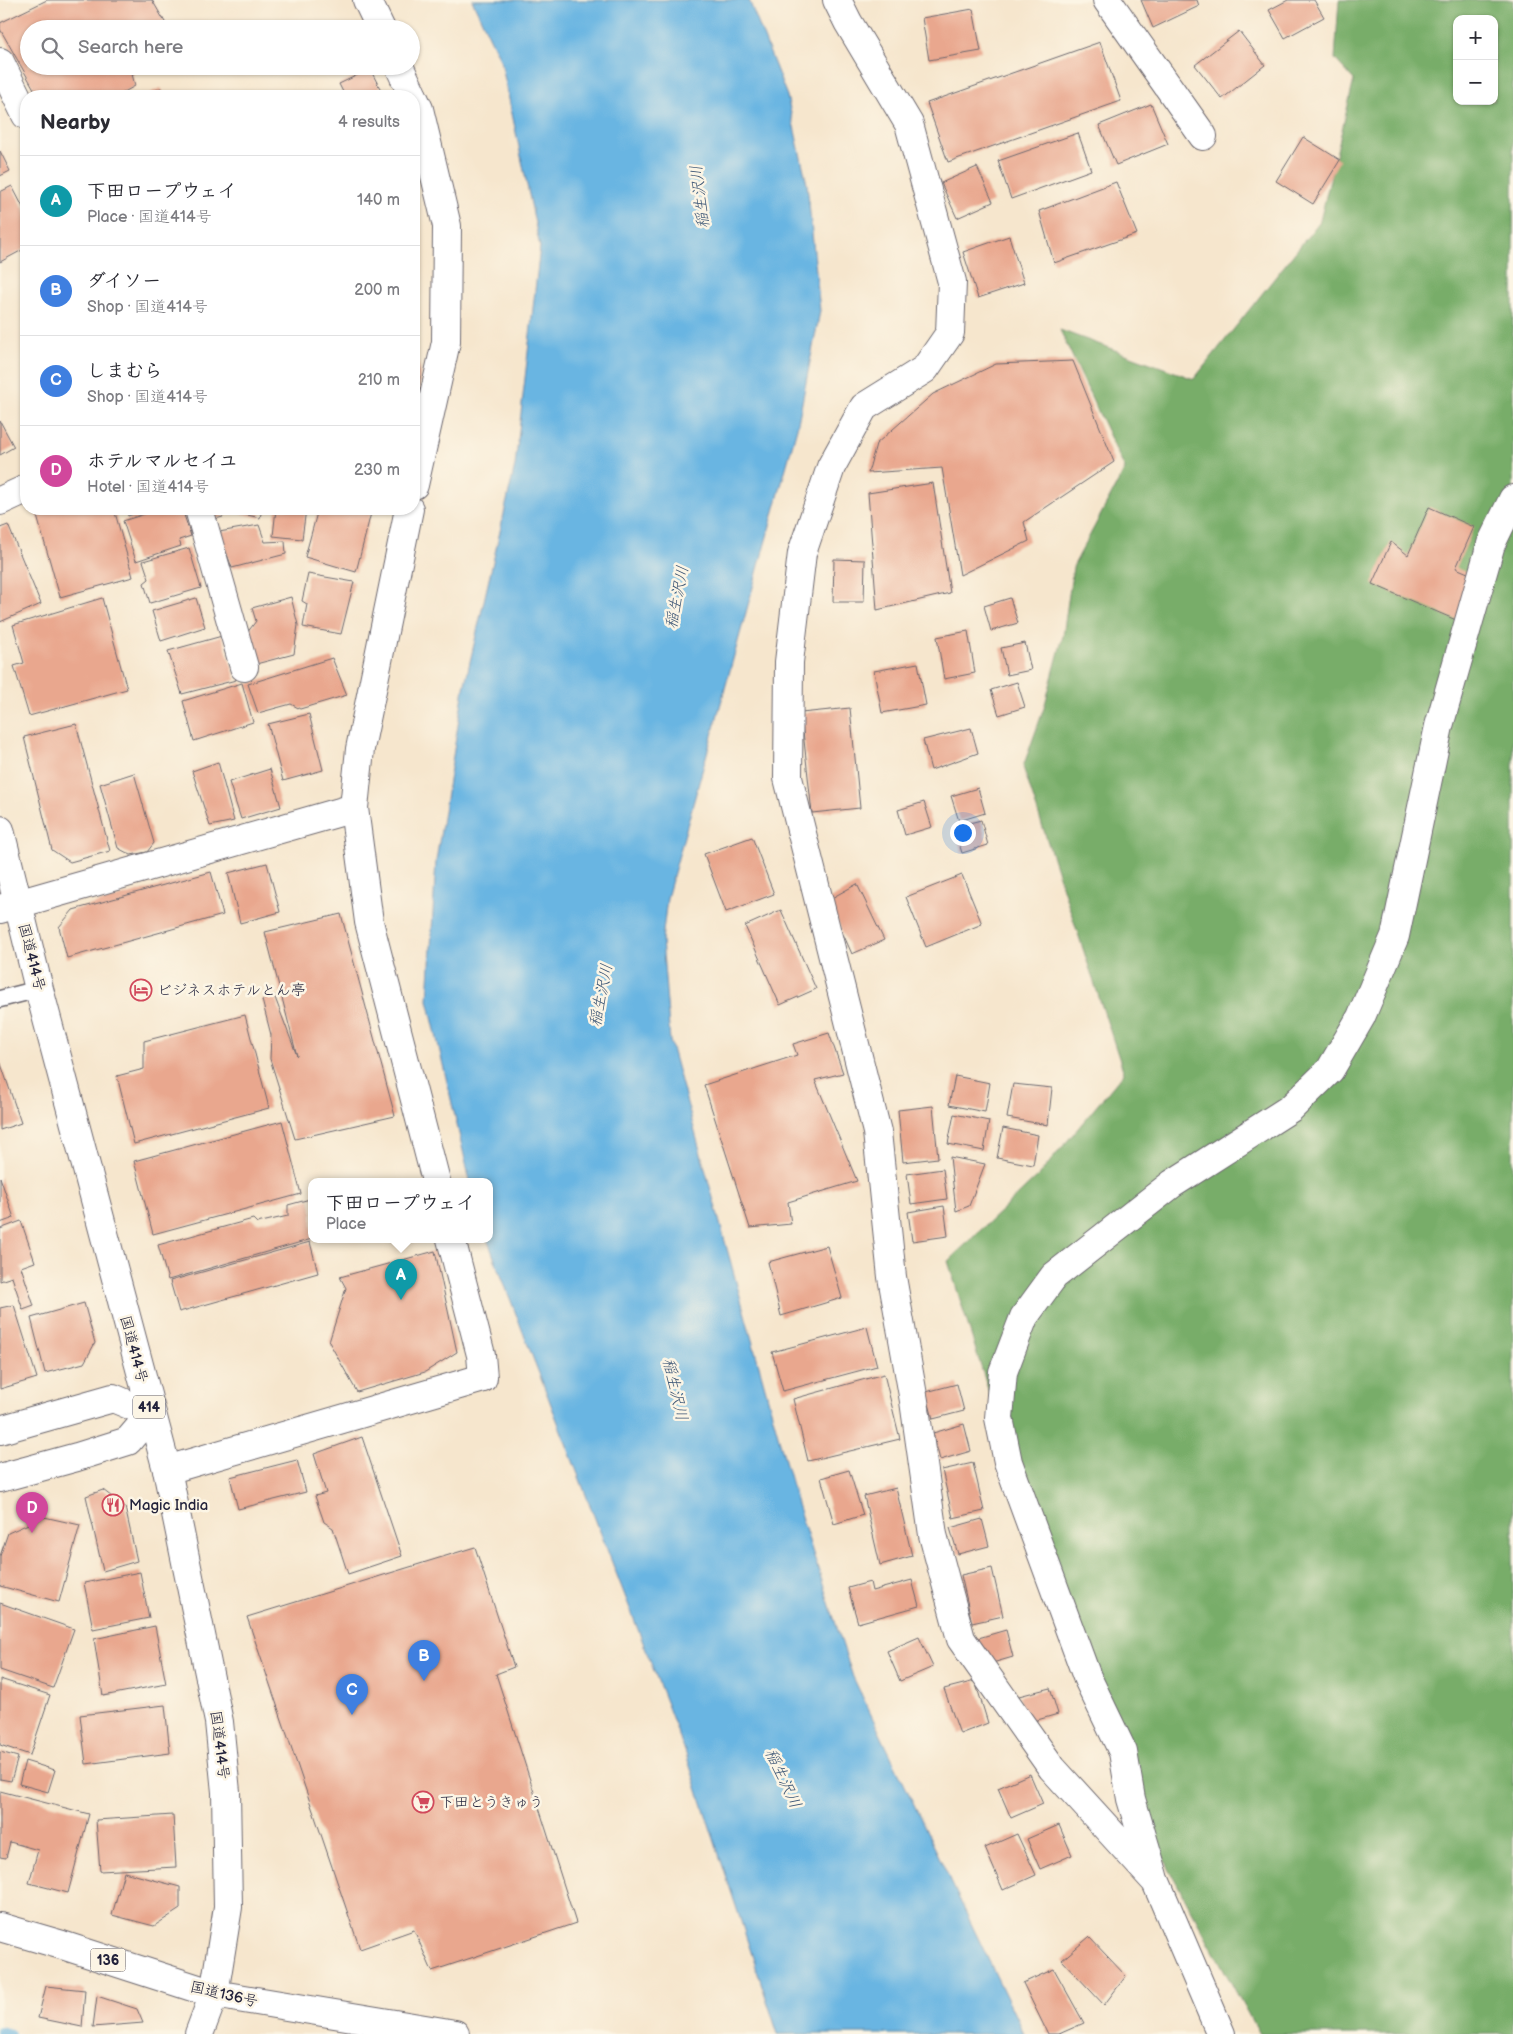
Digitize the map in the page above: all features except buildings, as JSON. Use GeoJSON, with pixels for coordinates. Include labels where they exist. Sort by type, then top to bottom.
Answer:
{"type":"FeatureCollection","features":[{"type":"Feature","properties":{"kind":"main road"},"geometry":{"type":"LineString","coordinates":[[367,0],[377,20]]}},
{"type":"Feature","properties":{"kind":"main road"},"geometry":{"type":"LineString","coordinates":[[837,0],[848,22],[909,124],[952,282],[950,334],[926,370],[864,408],[831,467],[802,553],[789,662],[788,778],[877,1132],[892,1277],[914,1401],[933,1535],[961,1639],[1052,1768],[1156,1882]]}},
{"type":"Feature","properties":{"kind":"main road"},"geometry":{"type":"LineString","coordinates":[[1107,0],[1203,136]]}},
{"type":"Feature","properties":{"kind":"main road"},"geometry":{"type":"LineString","coordinates":[[0,62],[20,103]]}},
{"type":"Feature","properties":{"kind":"main road"},"geometry":{"type":"LineString","coordinates":[[403,75],[410,90]]}},
{"type":"Feature","properties":{"kind":"main road"},"geometry":{"type":"LineString","coordinates":[[420,113],[447,226],[446,342],[420,456]]}},
{"type":"Feature","properties":{"kind":"main road"},"geometry":{"type":"LineString","coordinates":[[0,501],[20,492]]}},
{"type":"Feature","properties":{"kind":"main road"},"geometry":{"type":"LineString","coordinates":[[1221,2034],[1156,1882],[1131,1799],[1122,1752],[1087,1677],[1008,1462],[999,1418],[1002,1372],[1024,1317],[1054,1276],[1172,1184],[1291,1108],[1330,1070],[1361,1017],[1395,936],[1440,726],[1491,544],[1513,499]]}},
{"type":"Feature","properties":{"kind":"main road"},"geometry":{"type":"LineString","coordinates":[[202,515],[244,668]]}},
{"type":"Feature","properties":{"kind":"main road"},"geometry":{"type":"LineString","coordinates":[[408,515],[360,749],[354,808],[369,922],[435,1178]]}},
{"type":"Feature","properties":{"kind":"main road"},"geometry":{"type":"LineString","coordinates":[[9,906],[354,808]]}},
{"type":"Feature","properties":{"kind":"main road","name":"国道414号"},"geometry":{"type":"LineString","coordinates":[[0,830],[9,906],[40,989],[166,1470],[219,1722],[226,1792],[228,1907],[214,1994],[199,2034]]}},
{"type":"Feature","properties":{"kind":"main road"},"geometry":{"type":"LineString","coordinates":[[166,1470],[483,1378],[480,1355],[452,1243]]}},
{"type":"Feature","properties":{"kind":"main road"},"geometry":{"type":"LineString","coordinates":[[0,1430],[113,1398],[151,1414],[128,1441],[77,1458],[0,1478]]}},
{"type":"Feature","properties":{"kind":"main road","name":"国道136号"},"geometry":{"type":"LineString","coordinates":[[0,1927],[214,1994],[454,2034]]}},
{"type":"Feature","properties":{"kind":"lane"},"geometry":{"type":"LineString","coordinates":[[0,999],[40,989]]}},
{"type":"Feature","properties":{"kind":"green space"},"geometry":{"type":"Polygon","coordinates":[[[1339,0],[1513,0],[1513,2034],[1259,2034],[1131,1799],[992,1402],[948,1261],[1039,1175],[1124,1073],[1023,767],[1044,708],[1063,636],[1073,567],[1125,469],[1060,330],[1194,379],[1320,221],[1354,80],[1335,59],[1339,0]]]}},
{"type":"Feature","properties":{"kind":"water","name":"稲生沢川"},"geometry":{"type":"Polygon","coordinates":[[[472,0],[749,0],[787,96],[807,184],[820,311],[797,428],[667,898],[662,940],[670,1041],[797,1504],[853,1677],[1024,2034],[778,2034],[685,1751],[489,1243],[493,1243],[493,1178],[469,1178],[428,1000],[436,861],[464,688],[515,466],[540,247],[501,61],[472,0]]]}},
{"type":"Feature","properties":{"kind":"waterway"},"geometry":{"type":"LineString","coordinates":[[0,2031],[11,2034]]}},
{"type":"Feature","properties":{"kind":"place","name":"ビジネスホテルとん亭"},"geometry":{"type":"Point","coordinates":[141,990]}},
{"type":"Feature","properties":{"kind":"place","name":"下田ロープウェイ"},"geometry":{"type":"Point","coordinates":[401,1300]}},
{"type":"Feature","properties":{"kind":"place","name":"Magic India"},"geometry":{"type":"Point","coordinates":[113,1505]}},
{"type":"Feature","properties":{"kind":"place","name":"ホテルマルセイユ"},"geometry":{"type":"Point","coordinates":[32,1533]}},
{"type":"Feature","properties":{"kind":"place","name":"ダイソー"},"geometry":{"type":"Point","coordinates":[424,1681]}},
{"type":"Feature","properties":{"kind":"place","name":"しまむら"},"geometry":{"type":"Point","coordinates":[352,1715]}},
{"type":"Feature","properties":{"kind":"place","name":"下田とうきゅう"},"geometry":{"type":"Point","coordinates":[423,1802]}}]}
